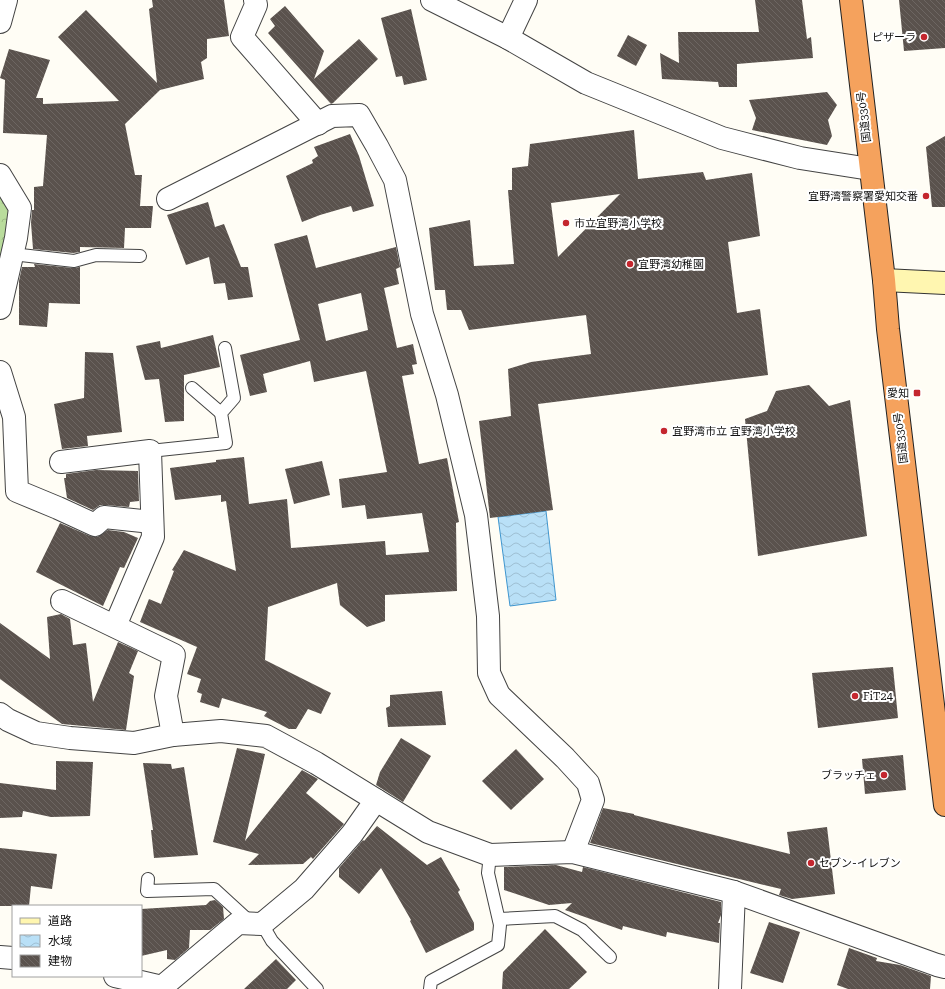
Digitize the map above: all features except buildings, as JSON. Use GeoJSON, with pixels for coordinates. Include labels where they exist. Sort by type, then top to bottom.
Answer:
{"type":"FeatureCollection","features":[{"type":"Feature","properties":{"kind":"highway","name":"国道330号"},"geometry":{"type":"LineString","coordinates":[[851,0],[884,280],[888,329],[945,805]]}},
{"type":"Feature","properties":{"kind":"street"},"geometry":{"type":"LineString","coordinates":[[0,22],[6,0]]}},
{"type":"Feature","properties":{"kind":"street"},"geometry":{"type":"LineString","coordinates":[[255,0],[256,5],[242,37],[318,124]]}},
{"type":"Feature","properties":{"kind":"street"},"geometry":{"type":"LineString","coordinates":[[432,0],[508,38],[586,83],[722,138],[800,158],[870,169]]}},
{"type":"Feature","properties":{"kind":"street"},"geometry":{"type":"LineString","coordinates":[[508,38],[526,0]]}},
{"type":"Feature","properties":{"kind":"street"},"geometry":{"type":"LineString","coordinates":[[168,199],[332,116],[359,115],[378,146],[394,180],[422,314],[447,395],[476,515],[488,616],[490,673],[499,695],[588,782],[593,800],[573,852]]}},
{"type":"Feature","properties":{"kind":"street"},"geometry":{"type":"LineString","coordinates":[[0,175],[20,208],[0,308]]}},
{"type":"Feature","properties":{"kind":"street"},"geometry":{"type":"LineString","coordinates":[[884,280],[945,283]]}},
{"type":"Feature","properties":{"kind":"street"},"geometry":{"type":"LineString","coordinates":[[0,372],[14,417],[8,490],[58,508],[95,525],[104,517],[152,522]]}},
{"type":"Feature","properties":{"kind":"street"},"geometry":{"type":"LineString","coordinates":[[61,462],[150,450],[153,537],[115,626]]}},
{"type":"Feature","properties":{"kind":"street"},"geometry":{"type":"LineString","coordinates":[[62,601],[174,655],[166,696],[173,735]]}},
{"type":"Feature","properties":{"kind":"street"},"geometry":{"type":"LineString","coordinates":[[0,714],[8,720],[36,733],[70,738],[134,743],[173,735],[221,731],[266,736],[316,763],[428,832],[490,854],[573,852],[734,892],[945,967]]}},
{"type":"Feature","properties":{"kind":"street"},"geometry":{"type":"LineString","coordinates":[[119,977],[162,988],[238,923],[256,923],[304,889],[352,834],[376,800]]}},
{"type":"Feature","properties":{"kind":"street"},"geometry":{"type":"LineString","coordinates":[[730,989],[734,892]]}},
{"type":"Feature","properties":{"kind":"street"},"geometry":{"type":"LineString","coordinates":[[0,957],[12,958]]}},
{"type":"Feature","properties":{"kind":"lane"},"geometry":{"type":"LineString","coordinates":[[12,254],[74,261],[96,256],[140,256]]}},
{"type":"Feature","properties":{"kind":"lane"},"geometry":{"type":"LineString","coordinates":[[222,413],[234,398],[226,348]]}},
{"type":"Feature","properties":{"kind":"lane"},"geometry":{"type":"LineString","coordinates":[[150,450],[226,443],[222,413],[192,388]]}},
{"type":"Feature","properties":{"kind":"lane"},"geometry":{"type":"LineString","coordinates":[[430,989],[431,981],[498,945],[500,924],[488,872],[490,854]]}},
{"type":"Feature","properties":{"kind":"lane"},"geometry":{"type":"LineString","coordinates":[[148,879],[147,891],[214,888],[256,923],[317,989]]}},
{"type":"Feature","properties":{"kind":"lane"},"geometry":{"type":"LineString","coordinates":[[499,919],[555,916],[582,930],[610,957]]}},
{"type":"Feature","properties":{"kind":"green space"},"geometry":{"type":"Polygon","coordinates":[[[0,188],[13,208],[0,269],[0,188]]]}},
{"type":"Feature","properties":{"kind":"water"},"geometry":{"type":"Polygon","coordinates":[[[546,511],[556,600],[510,606],[498,517],[546,511]]]}},
{"type":"Feature","properties":{"kind":"place","name":"ピザーラ"},"geometry":{"type":"Point","coordinates":[924,37]}},
{"type":"Feature","properties":{"kind":"place","name":"宜野湾警察署愛知交番"},"geometry":{"type":"Point","coordinates":[926,196]}},
{"type":"Feature","properties":{"kind":"place","name":"市立宜野湾小学校"},"geometry":{"type":"Point","coordinates":[566,223]}},
{"type":"Feature","properties":{"kind":"place","name":"宜野湾幼稚園"},"geometry":{"type":"Point","coordinates":[630,264]}},
{"type":"Feature","properties":{"kind":"place","name":"愛知"},"geometry":{"type":"Point","coordinates":[917,393]}},
{"type":"Feature","properties":{"kind":"place","name":"宜野湾市立 宜野湾小学校"},"geometry":{"type":"Point","coordinates":[664,431]}},
{"type":"Feature","properties":{"kind":"place","name":"FiT24"},"geometry":{"type":"Point","coordinates":[855,696]}},
{"type":"Feature","properties":{"kind":"place","name":"ブラッチェ"},"geometry":{"type":"Point","coordinates":[884,775]}},
{"type":"Feature","properties":{"kind":"place","name":"セブン-イレブン"},"geometry":{"type":"Point","coordinates":[811,863]}}]}
